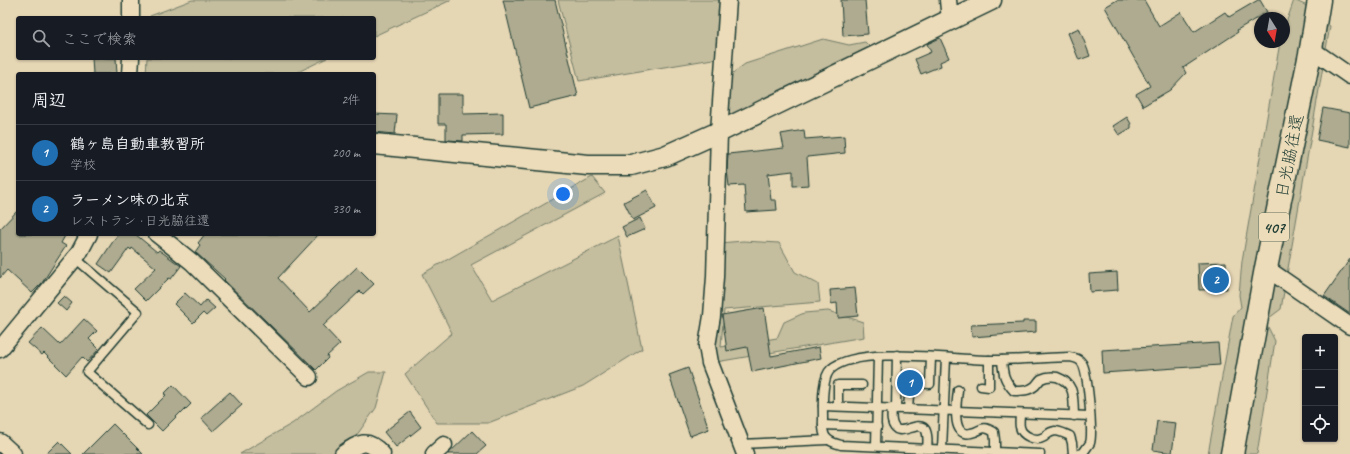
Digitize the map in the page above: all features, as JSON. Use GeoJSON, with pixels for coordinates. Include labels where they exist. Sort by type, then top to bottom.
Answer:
{"type":"FeatureCollection","features":[{"type":"Feature","properties":{"kind":"highway","name":"日光脇往還"},"geometry":{"type":"LineString","coordinates":[[1232,454],[1266,268],[1311,49],[1319,0]]}},
{"type":"Feature","properties":{"kind":"street"},"geometry":{"type":"LineString","coordinates":[[131,0],[131,16]]}},
{"type":"Feature","properties":{"kind":"street"},"geometry":{"type":"LineString","coordinates":[[728,0],[720,132],[715,277],[708,346],[710,363],[743,449]]}},
{"type":"Feature","properties":{"kind":"street"},"geometry":{"type":"LineString","coordinates":[[948,0],[950,20]]}},
{"type":"Feature","properties":{"kind":"street"},"geometry":{"type":"LineString","coordinates":[[376,144],[588,165],[631,165],[665,156],[720,132],[992,0]]}},
{"type":"Feature","properties":{"kind":"street"},"geometry":{"type":"LineString","coordinates":[[1311,49],[1350,76]]}},
{"type":"Feature","properties":{"kind":"street"},"geometry":{"type":"LineString","coordinates":[[130,72],[131,60]]}},
{"type":"Feature","properties":{"kind":"street"},"geometry":{"type":"LineString","coordinates":[[0,349],[74,258],[88,236]]}},
{"type":"Feature","properties":{"kind":"street"},"geometry":{"type":"LineString","coordinates":[[160,236],[192,262],[309,377]]}},
{"type":"Feature","properties":{"kind":"street"},"geometry":{"type":"LineString","coordinates":[[1266,268],[1350,326]]}},
{"type":"Feature","properties":{"kind":"street"},"geometry":{"type":"LineString","coordinates":[[0,442],[13,454]]}},
{"type":"Feature","properties":{"kind":"street"},"geometry":{"type":"LineString","coordinates":[[343,454],[357,445],[363,444],[375,446],[382,454]]}},
{"type":"Feature","properties":{"kind":"lane"},"geometry":{"type":"LineString","coordinates":[[74,258],[138,312],[88,372],[148,425]]}},
{"type":"Feature","properties":{"kind":"lane"},"geometry":{"type":"LineString","coordinates":[[876,446],[878,356]]}},
{"type":"Feature","properties":{"kind":"lane"},"geometry":{"type":"LineString","coordinates":[[1040,454],[833,443],[828,440],[823,432],[824,381],[830,370],[851,360],[878,356],[989,360],[1076,358],[1082,363],[1086,375],[1090,416],[1090,443],[1083,453],[1079,454]]}},
{"type":"Feature","properties":{"kind":"lane"},"geometry":{"type":"LineString","coordinates":[[897,356],[892,422],[898,430],[920,425],[924,427],[928,431],[927,449]]}},
{"type":"Feature","properties":{"kind":"lane"},"geometry":{"type":"LineString","coordinates":[[908,409],[910,383],[930,384],[931,357]]}},
{"type":"Feature","properties":{"kind":"lane"},"geometry":{"type":"LineString","coordinates":[[942,449],[946,358]]}},
{"type":"Feature","properties":{"kind":"lane"},"geometry":{"type":"LineString","coordinates":[[981,386],[989,387],[989,360]]}},
{"type":"Feature","properties":{"kind":"lane"},"geometry":{"type":"LineString","coordinates":[[1002,360],[1003,376],[1014,391],[1024,391],[1034,387],[1042,378],[1053,376],[1064,380],[1071,386],[1074,398],[1074,416]]}},
{"type":"Feature","properties":{"kind":"lane"},"geometry":{"type":"LineString","coordinates":[[838,406],[838,385],[862,385]]}},
{"type":"Feature","properties":{"kind":"lane"},"geometry":{"type":"LineString","coordinates":[[958,390],[956,422],[958,428],[963,433],[970,434],[980,428],[988,429],[994,432],[995,452]]}},
{"type":"Feature","properties":{"kind":"lane"},"geometry":{"type":"LineString","coordinates":[[823,406],[1090,416]]}},
{"type":"Feature","properties":{"kind":"lane"},"geometry":{"type":"LineString","coordinates":[[1020,414],[1020,427],[1023,433],[1028,437],[1036,439],[1043,438],[1048,433],[1057,431],[1065,433],[1070,436],[1073,454]]}},
{"type":"Feature","properties":{"kind":"lane"},"geometry":{"type":"LineString","coordinates":[[823,425],[877,427]]}},
{"type":"Feature","properties":{"kind":"lane"},"geometry":{"type":"LineString","coordinates":[[743,449],[828,440]]}},
{"type":"Feature","properties":{"kind":"shaded area"},"geometry":{"type":"Polygon","coordinates":[[[192,0],[451,0],[376,35],[376,16],[150,16],[192,0]]]}},
{"type":"Feature","properties":{"kind":"shaded area"},"geometry":{"type":"Polygon","coordinates":[[[558,0],[721,0],[719,58],[579,81],[558,0]]]}},
{"type":"Feature","properties":{"kind":"shaded area"},"geometry":{"type":"Polygon","coordinates":[[[1294,0],[1307,6],[1330,26],[1281,309],[1265,321],[1275,341],[1257,454],[1208,454],[1233,316],[1241,307],[1239,295],[1242,261],[1279,48],[1290,48],[1290,12],[1294,0]]]}},
{"type":"Feature","properties":{"kind":"shaded area"},"geometry":{"type":"Polygon","coordinates":[[[823,39],[849,45],[865,42],[873,50],[729,120],[724,97],[726,78],[745,64],[823,39]]]}},
{"type":"Feature","properties":{"kind":"shaded area"},"geometry":{"type":"Polygon","coordinates":[[[147,60],[323,60],[298,72],[146,72],[147,60]]]}},
{"type":"Feature","properties":{"kind":"shaded area"},"geometry":{"type":"Polygon","coordinates":[[[592,177],[605,193],[471,265],[492,300],[618,236],[642,349],[583,386],[488,423],[437,423],[405,374],[452,333],[422,274],[592,177]]]}},
{"type":"Feature","properties":{"kind":"shaded area"},"geometry":{"type":"Polygon","coordinates":[[[743,241],[779,243],[795,272],[818,284],[820,302],[724,310],[721,347],[777,338],[784,322],[804,313],[828,311],[863,322],[864,337],[716,362],[719,243],[743,241]]]}},
{"type":"Feature","properties":{"kind":"shaded area"},"geometry":{"type":"Polygon","coordinates":[[[369,372],[386,372],[376,408],[354,439],[347,454],[240,454],[293,423],[336,391],[369,372]]]}},
{"type":"Feature","properties":{"kind":"building"},"geometry":{"type":"Polygon","coordinates":[[[503,0],[555,0],[578,96],[529,108],[503,0]]]}},
{"type":"Feature","properties":{"kind":"building"},"geometry":{"type":"Polygon","coordinates":[[[841,0],[865,0],[868,34],[843,36],[841,0]]]}},
{"type":"Feature","properties":{"kind":"building"},"geometry":{"type":"Polygon","coordinates":[[[1117,0],[1144,0],[1159,26],[1181,12],[1194,32],[1225,12],[1229,17],[1258,0],[1260,0],[1267,12],[1254,12],[1254,20],[1183,68],[1186,73],[1170,90],[1143,106],[1136,94],[1150,86],[1105,7],[1117,0]]]}},
{"type":"Feature","properties":{"kind":"building"},"geometry":{"type":"Polygon","coordinates":[[[1079,28],[1090,56],[1079,60],[1068,33],[1079,28]]]}},
{"type":"Feature","properties":{"kind":"building"},"geometry":{"type":"Polygon","coordinates":[[[940,38],[949,58],[940,62],[941,66],[921,74],[915,59],[931,52],[927,44],[940,38]]]}},
{"type":"Feature","properties":{"kind":"building"},"geometry":{"type":"Polygon","coordinates":[[[92,60],[116,60],[117,72],[93,72],[92,60]]]}},
{"type":"Feature","properties":{"kind":"building"},"geometry":{"type":"Polygon","coordinates":[[[438,94],[463,94],[463,114],[503,113],[503,134],[463,135],[463,141],[446,140],[446,124],[438,124],[438,94]]]}},
{"type":"Feature","properties":{"kind":"building"},"geometry":{"type":"Polygon","coordinates":[[[1323,108],[1350,113],[1350,147],[1317,140],[1323,108]]]}},
{"type":"Feature","properties":{"kind":"building"},"geometry":{"type":"Polygon","coordinates":[[[376,114],[397,115],[395,134],[376,132],[376,114]]]}},
{"type":"Feature","properties":{"kind":"building"},"geometry":{"type":"Polygon","coordinates":[[[1127,117],[1131,124],[1131,128],[1119,135],[1113,126],[1127,117]]]}},
{"type":"Feature","properties":{"kind":"building"},"geometry":{"type":"Polygon","coordinates":[[[804,130],[805,139],[844,136],[845,153],[807,157],[809,185],[793,186],[793,171],[768,174],[771,200],[776,200],[777,210],[746,212],[744,185],[729,186],[727,170],[728,154],[784,148],[781,134],[804,130]]]}},
{"type":"Feature","properties":{"kind":"building"},"geometry":{"type":"Polygon","coordinates":[[[647,190],[656,208],[633,220],[624,202],[647,190]]]}},
{"type":"Feature","properties":{"kind":"building"},"geometry":{"type":"Polygon","coordinates":[[[16,212],[16,236],[65,236],[61,243],[66,246],[42,283],[32,293],[7,270],[0,278],[0,229],[16,212]]]}},
{"type":"Feature","properties":{"kind":"building"},"geometry":{"type":"Polygon","coordinates":[[[640,218],[645,229],[627,237],[622,227],[640,218]]]}},
{"type":"Feature","properties":{"kind":"building"},"geometry":{"type":"Polygon","coordinates":[[[117,236],[137,236],[157,252],[159,250],[181,266],[171,279],[169,278],[146,301],[134,289],[156,268],[132,248],[131,250],[129,248],[111,273],[98,264],[117,236]]]}},
{"type":"Feature","properties":{"kind":"building"},"geometry":{"type":"Polygon","coordinates":[[[203,236],[317,236],[278,278],[310,312],[357,267],[374,284],[363,294],[360,291],[323,326],[340,344],[327,356],[328,358],[316,370],[224,280],[225,279],[195,252],[200,245],[198,243],[203,236]]]}},
{"type":"Feature","properties":{"kind":"building"},"geometry":{"type":"Polygon","coordinates":[[[1350,259],[1350,314],[1324,296],[1350,259]]]}},
{"type":"Feature","properties":{"kind":"building"},"geometry":{"type":"Polygon","coordinates":[[[1226,262],[1227,289],[1199,290],[1198,263],[1226,262]]]}},
{"type":"Feature","properties":{"kind":"building"},"geometry":{"type":"Polygon","coordinates":[[[1117,272],[1118,290],[1090,292],[1089,274],[1117,272]]]}},
{"type":"Feature","properties":{"kind":"building"},"geometry":{"type":"Polygon","coordinates":[[[855,288],[858,316],[838,318],[837,303],[831,304],[830,290],[855,288]]]}},
{"type":"Feature","properties":{"kind":"building"},"geometry":{"type":"Polygon","coordinates":[[[185,293],[200,307],[206,300],[215,308],[206,316],[203,313],[193,323],[174,304],[185,293]]]}},
{"type":"Feature","properties":{"kind":"building"},"geometry":{"type":"Polygon","coordinates":[[[64,296],[72,303],[66,311],[57,303],[64,296]]]}},
{"type":"Feature","properties":{"kind":"building"},"geometry":{"type":"Polygon","coordinates":[[[764,308],[771,356],[819,347],[821,358],[752,372],[747,347],[727,351],[722,315],[764,308]]]}},
{"type":"Feature","properties":{"kind":"building"},"geometry":{"type":"Polygon","coordinates":[[[84,319],[97,331],[89,339],[99,349],[87,362],[82,357],[66,375],[44,353],[42,355],[28,343],[42,328],[60,345],[84,319]]]}},
{"type":"Feature","properties":{"kind":"building"},"geometry":{"type":"Polygon","coordinates":[[[1023,321],[1036,321],[1036,332],[972,337],[971,325],[1023,323],[1023,321]]]}},
{"type":"Feature","properties":{"kind":"building"},"geometry":{"type":"Polygon","coordinates":[[[1218,343],[1220,365],[1103,373],[1102,350],[1218,343]]]}},
{"type":"Feature","properties":{"kind":"building"},"geometry":{"type":"Polygon","coordinates":[[[688,368],[709,429],[690,436],[669,375],[688,368]]]}},
{"type":"Feature","properties":{"kind":"building"},"geometry":{"type":"Polygon","coordinates":[[[173,385],[191,404],[162,431],[146,415],[166,395],[164,394],[173,385]]]}},
{"type":"Feature","properties":{"kind":"building"},"geometry":{"type":"Polygon","coordinates":[[[230,392],[242,405],[213,431],[201,418],[230,392]]]}},
{"type":"Feature","properties":{"kind":"building"},"geometry":{"type":"Polygon","coordinates":[[[410,412],[421,427],[396,447],[384,432],[410,412]]]}},
{"type":"Feature","properties":{"kind":"building"},"geometry":{"type":"Polygon","coordinates":[[[1157,421],[1176,423],[1172,453],[1153,450],[1157,421]]]}},
{"type":"Feature","properties":{"kind":"building"},"geometry":{"type":"Polygon","coordinates":[[[113,424],[143,454],[83,454],[113,424]]]}},
{"type":"Feature","properties":{"kind":"building"},"geometry":{"type":"Polygon","coordinates":[[[472,431],[486,446],[477,454],[448,454],[472,431]]]}},
{"type":"Feature","properties":{"kind":"building"},"geometry":{"type":"Polygon","coordinates":[[[59,441],[72,454],[46,454],[59,441]]]}},
{"type":"Feature","properties":{"kind":"place","name":"ラーメン味の北京"},"geometry":{"type":"Point","coordinates":[1216,280]}},
{"type":"Feature","properties":{"kind":"place","name":"鶴ヶ島自動車教習所"},"geometry":{"type":"Point","coordinates":[910,383]}}]}
